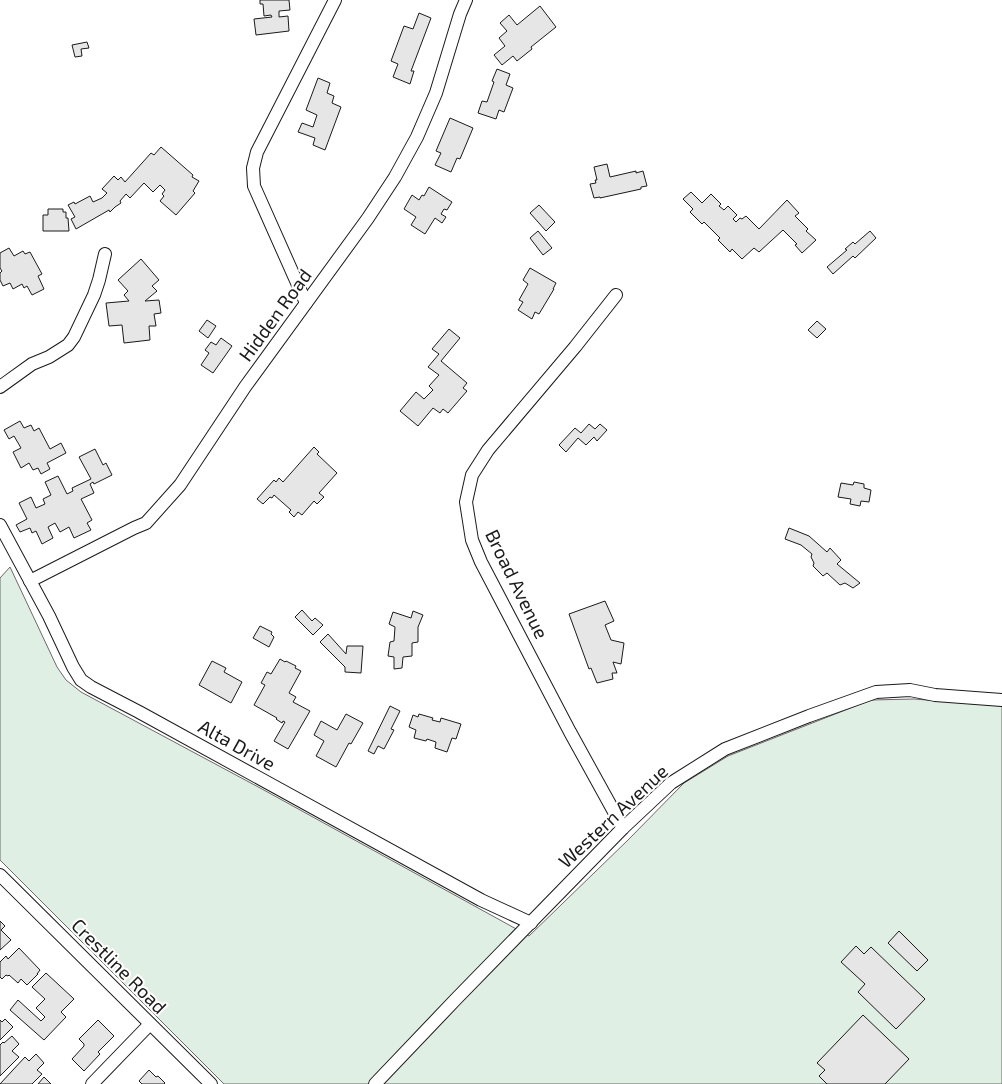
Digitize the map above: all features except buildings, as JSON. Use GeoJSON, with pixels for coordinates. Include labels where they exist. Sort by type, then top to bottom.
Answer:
{"type":"FeatureCollection","features":[{"type":"Feature","properties":{"kind":"street"},"geometry":{"type":"LineString","coordinates":[[306,303],[254,186],[253,168],[257,152],[335,0]]}},
{"type":"Feature","properties":{"kind":"street","name":"Hidden Road"},"geometry":{"type":"LineString","coordinates":[[30,581],[146,523],[180,486],[245,388],[368,218],[395,177],[418,137],[436,93],[466,0]]}},
{"type":"Feature","properties":{"kind":"street"},"geometry":{"type":"LineString","coordinates":[[0,387],[32,364],[49,357],[68,345],[74,337],[94,295],[105,254]]}},
{"type":"Feature","properties":{"kind":"street","name":"Broad Avenue"},"geometry":{"type":"LineString","coordinates":[[616,294],[575,347],[488,450],[472,475],[466,502],[472,540],[481,562],[570,732],[624,828]]}},
{"type":"Feature","properties":{"kind":"street","name":"Alta Drive"},"geometry":{"type":"LineString","coordinates":[[0,525],[50,616],[73,667],[81,680],[480,900],[531,923]]}},
{"type":"Feature","properties":{"kind":"street","name":"Western Avenue"},"geometry":{"type":"LineString","coordinates":[[375,1084],[624,828],[671,783],[725,749],[876,692],[910,690],[1002,700]]}},
{"type":"Feature","properties":{"kind":"street","name":"Crestline Road"},"geometry":{"type":"LineString","coordinates":[[0,875],[211,1084]]}},
{"type":"Feature","properties":{"kind":"street"},"geometry":{"type":"LineString","coordinates":[[92,1084],[150,1024]]}},
{"type":"Feature","properties":{"kind":"green space"},"geometry":{"type":"Polygon","coordinates":[[[10,567],[57,667],[66,680],[81,692],[529,936],[684,783],[728,756],[871,700],[914,699],[1002,706],[1002,1084],[224,1084],[0,860],[0,578],[10,567]]]}}]}
